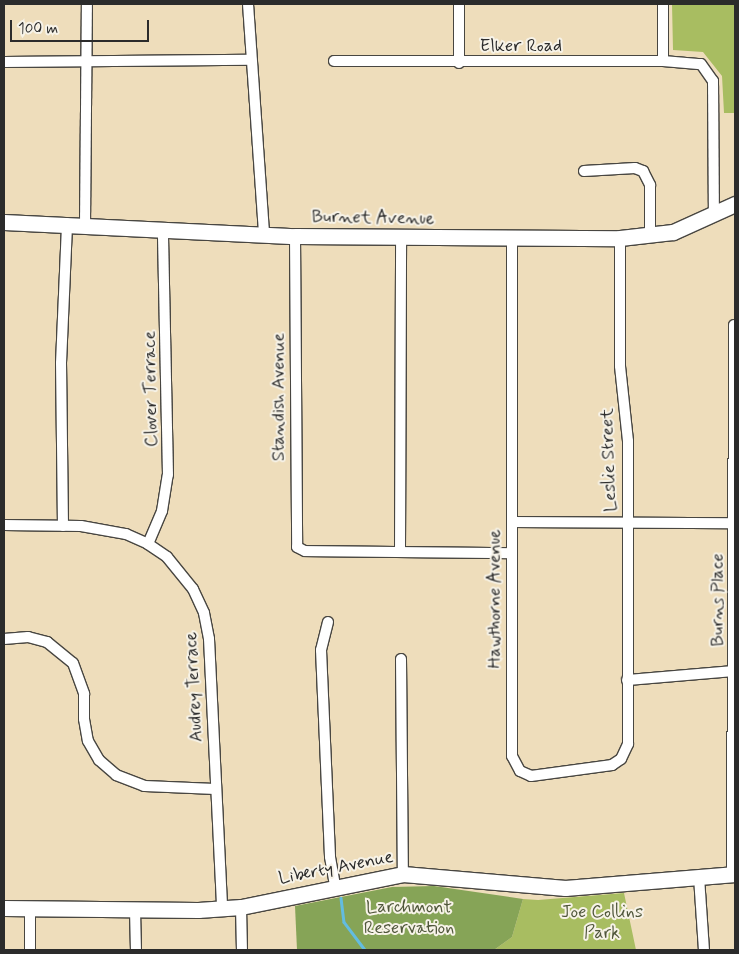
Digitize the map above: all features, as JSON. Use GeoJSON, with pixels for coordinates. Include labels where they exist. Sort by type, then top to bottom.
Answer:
{"type":"FeatureCollection","features":[{"type":"Feature","properties":{"kind":"street"},"geometry":{"type":"LineString","coordinates":[[84,224],[88,62],[87,4]]}},
{"type":"Feature","properties":{"kind":"street"},"geometry":{"type":"LineString","coordinates":[[248,4],[264,233]]}},
{"type":"Feature","properties":{"kind":"street"},"geometry":{"type":"LineString","coordinates":[[459,4],[459,63]]}},
{"type":"Feature","properties":{"kind":"street"},"geometry":{"type":"LineString","coordinates":[[663,4],[663,61]]}},
{"type":"Feature","properties":{"kind":"street"},"geometry":{"type":"LineString","coordinates":[[4,62],[251,60]]}},
{"type":"Feature","properties":{"kind":"street","name":"Elker Road"},"geometry":{"type":"LineString","coordinates":[[334,61],[459,63],[694,62],[707,68],[713,80],[714,215]]}},
{"type":"Feature","properties":{"kind":"street"},"geometry":{"type":"LineString","coordinates":[[584,171],[635,168],[646,174],[650,185],[650,236]]}},
{"type":"Feature","properties":{"kind":"street","name":"Burnet Avenue"},"geometry":{"type":"LineString","coordinates":[[4,222],[67,223],[163,230],[264,233],[295,236],[512,239],[620,238],[673,232],[735,204]]}},
{"type":"Feature","properties":{"kind":"street"},"geometry":{"type":"LineString","coordinates":[[63,526],[61,363],[67,223]]}},
{"type":"Feature","properties":{"kind":"street","name":"Clover Terrace"},"geometry":{"type":"LineString","coordinates":[[148,544],[162,511],[168,475],[163,230]]}},
{"type":"Feature","properties":{"kind":"street","name":"Standish Avenue"},"geometry":{"type":"LineString","coordinates":[[295,236],[297,547],[305,552],[400,551]]}},
{"type":"Feature","properties":{"kind":"street"},"geometry":{"type":"LineString","coordinates":[[400,237],[400,551],[512,553]]}},
{"type":"Feature","properties":{"kind":"street","name":"Leslie Street"},"geometry":{"type":"LineString","coordinates":[[620,238],[620,366],[628,441],[628,680]]}},
{"type":"Feature","properties":{"kind":"street","name":"Hawthorne Avenue"},"geometry":{"type":"LineString","coordinates":[[512,239],[512,756],[520,771],[531,776],[592,769],[612,765],[620,759],[628,744],[628,680]]}},
{"type":"Feature","properties":{"kind":"street","name":"Burns Place"},"geometry":{"type":"LineString","coordinates":[[734,325],[734,875]]}},
{"type":"Feature","properties":{"kind":"street"},"geometry":{"type":"LineString","coordinates":[[512,522],[735,523]]}},
{"type":"Feature","properties":{"kind":"street","name":"Audrey Terrace"},"geometry":{"type":"LineString","coordinates":[[4,525],[63,526],[112,530],[148,544],[167,558],[185,577],[204,613],[209,639],[222,908]]}},
{"type":"Feature","properties":{"kind":"street"},"geometry":{"type":"LineString","coordinates":[[328,622],[322,650],[330,857],[335,886]]}},
{"type":"Feature","properties":{"kind":"street"},"geometry":{"type":"LineString","coordinates":[[4,639],[28,637],[47,642],[73,663],[84,694],[84,719],[88,741],[99,760],[116,775],[144,786],[216,789]]}},
{"type":"Feature","properties":{"kind":"street"},"geometry":{"type":"LineString","coordinates":[[401,659],[403,874]]}},
{"type":"Feature","properties":{"kind":"street"},"geometry":{"type":"LineString","coordinates":[[628,680],[735,671]]}},
{"type":"Feature","properties":{"kind":"street","name":"Liberty Avenue"},"geometry":{"type":"LineString","coordinates":[[4,908],[135,910],[241,907],[335,886],[403,874],[565,888],[734,875]]}},
{"type":"Feature","properties":{"kind":"street"},"geometry":{"type":"LineString","coordinates":[[699,877],[704,950]]}},
{"type":"Feature","properties":{"kind":"street"},"geometry":{"type":"LineString","coordinates":[[241,907],[242,950]]}},
{"type":"Feature","properties":{"kind":"street"},"geometry":{"type":"LineString","coordinates":[[30,908],[30,950]]}},
{"type":"Feature","properties":{"kind":"street"},"geometry":{"type":"LineString","coordinates":[[135,910],[136,950]]}},
{"type":"Feature","properties":{"kind":"green space"},"geometry":{"type":"Polygon","coordinates":[[[672,4],[735,4],[735,113],[724,113],[722,76],[703,52],[673,50],[672,4]]]}},
{"type":"Feature","properties":{"kind":"green space","name":"Larchmont Reservation"},"geometry":{"type":"Polygon","coordinates":[[[434,886],[523,899],[512,937],[494,950],[297,950],[295,906],[392,887],[434,886]]]}},
{"type":"Feature","properties":{"kind":"green space","name":"Joe Collins Park"},"geometry":{"type":"Polygon","coordinates":[[[624,893],[636,950],[494,950],[512,937],[523,899],[538,900],[624,893]]]}},
{"type":"Feature","properties":{"kind":"waterway"},"geometry":{"type":"LineString","coordinates":[[341,898],[344,922],[365,950]]}}]}
